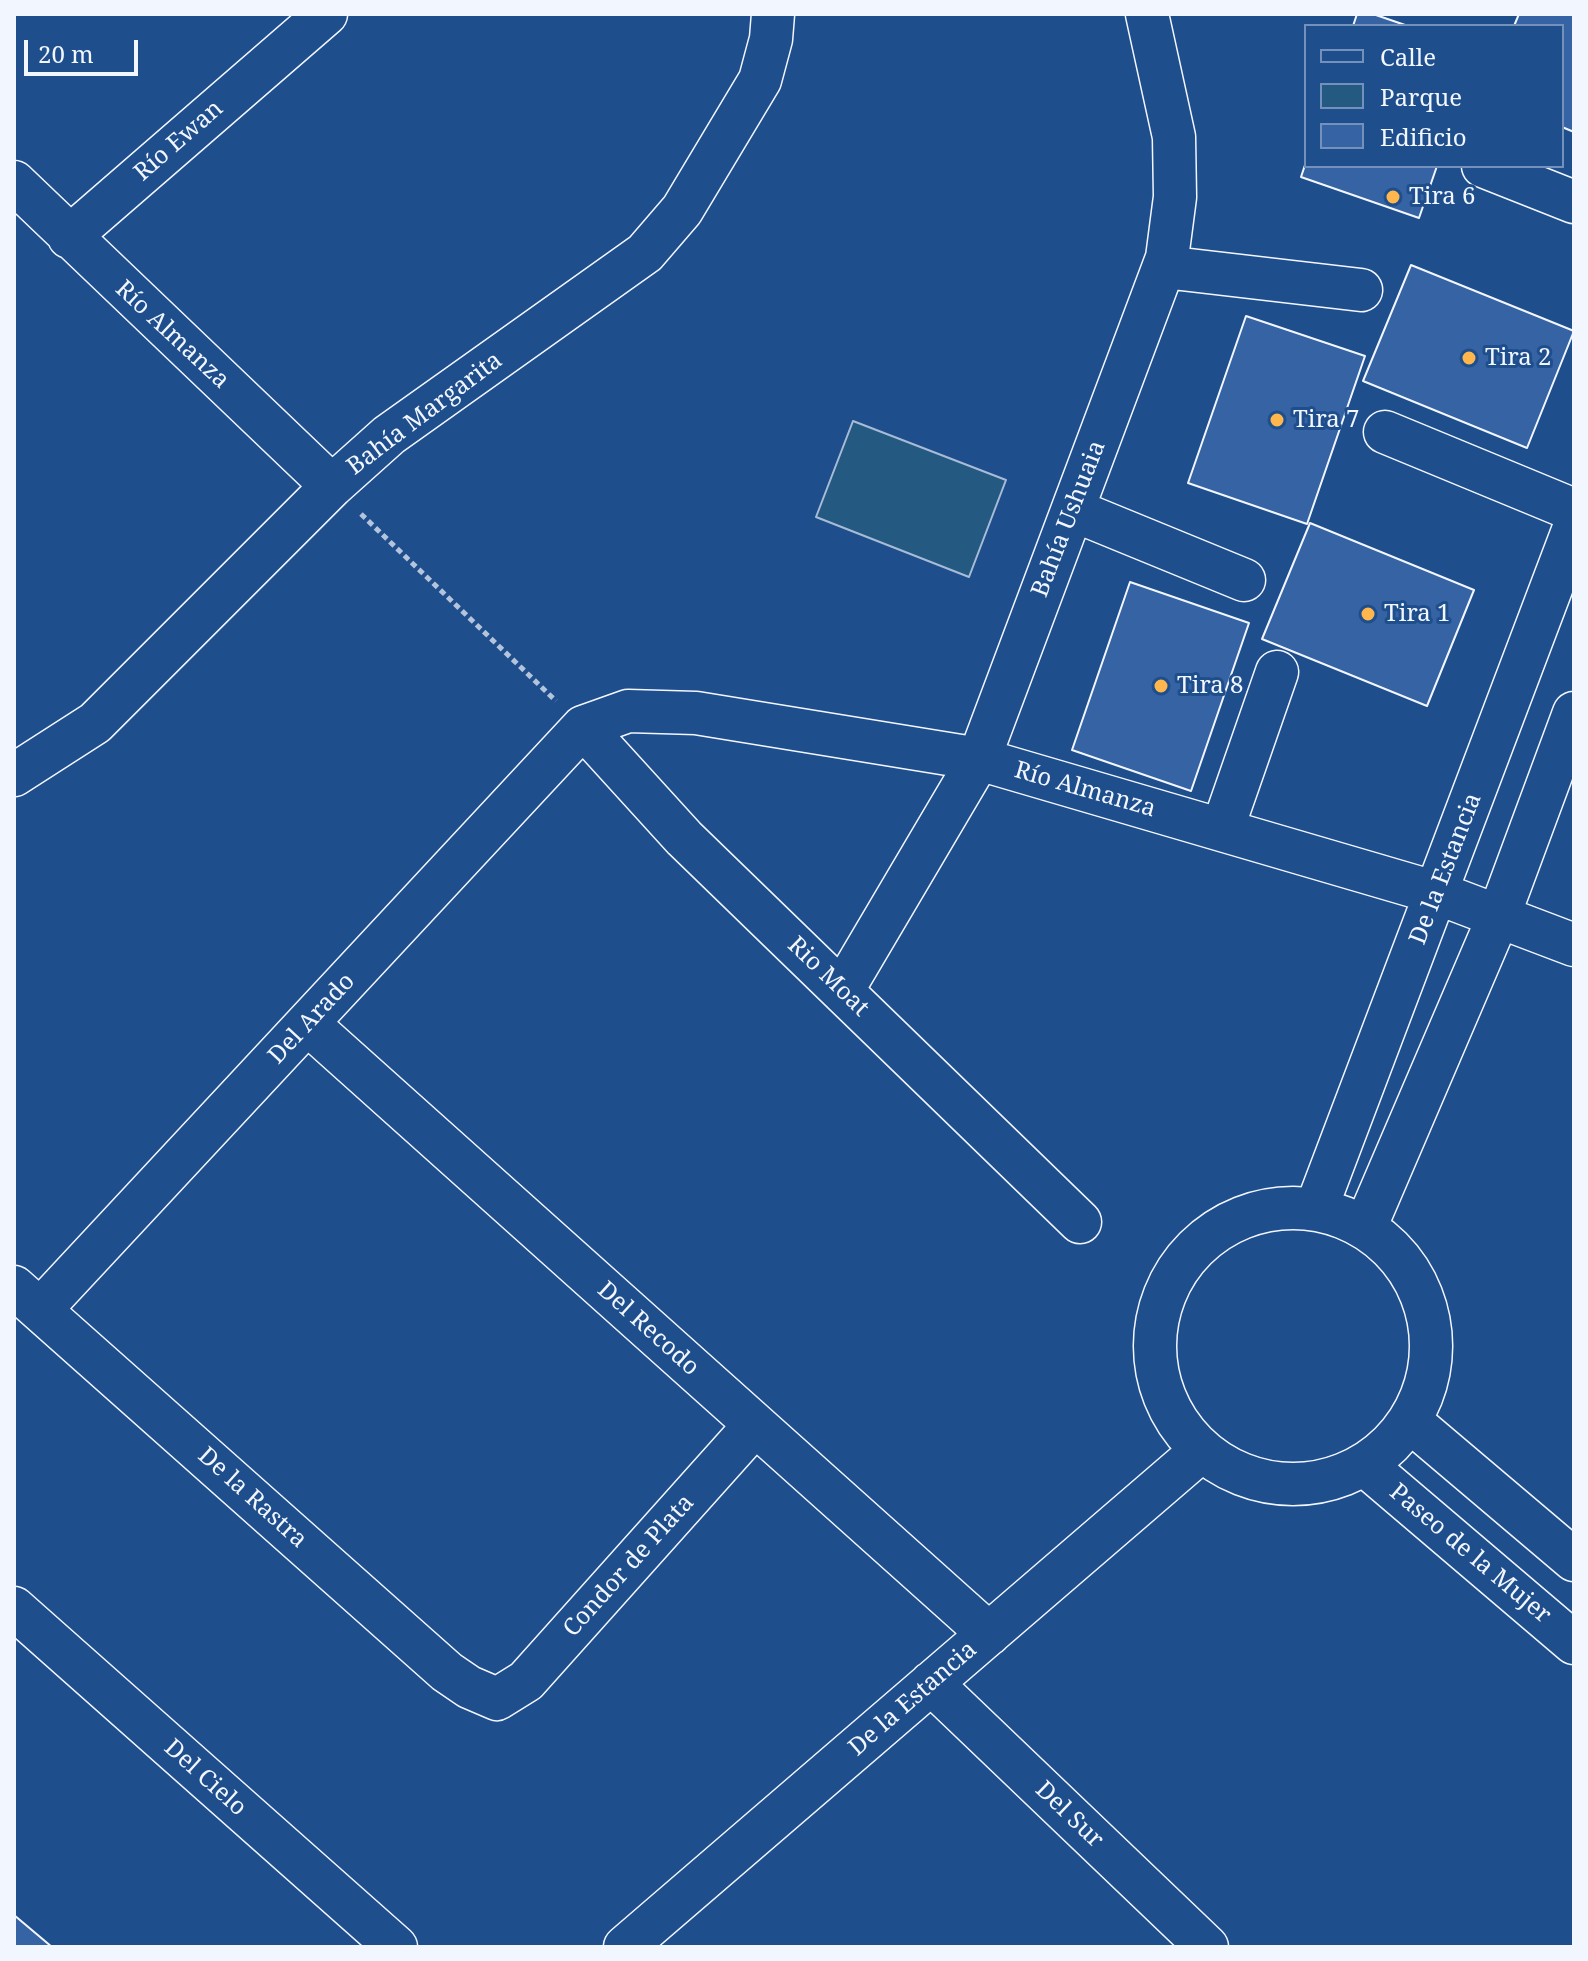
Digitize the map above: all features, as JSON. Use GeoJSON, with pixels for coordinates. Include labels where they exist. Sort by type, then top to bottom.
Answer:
{"type":"FeatureCollection","features":[{"type":"Feature","properties":{"kind":"street","name":"Río Ewan"},"geometry":{"type":"LineString","coordinates":[[69,237],[326,14]]}},
{"type":"Feature","properties":{"kind":"street","name":"Bahía Margarita"},"geometry":{"type":"LineString","coordinates":[[14,775],[95,723],[332,486],[389,435],[645,253],[682,210],[760,80],[771,39],[773,14]]}},
{"type":"Feature","properties":{"kind":"street","name":"Bahía Ushuaia"},"geometry":{"type":"LineString","coordinates":[[842,991],[979,759],[1164,267],[1175,197],[1174,137],[1147,14]]}},
{"type":"Feature","properties":{"kind":"street"},"geometry":{"type":"LineString","coordinates":[[1488,168],[1574,202]]}},
{"type":"Feature","properties":{"kind":"street","name":"Río Almanza"},"geometry":{"type":"LineString","coordinates":[[14,182],[332,486]]}},
{"type":"Feature","properties":{"kind":"street"},"geometry":{"type":"LineString","coordinates":[[1164,267],[1361,290]]}},
{"type":"Feature","properties":{"kind":"street"},"geometry":{"type":"LineString","coordinates":[[1385,432],[1574,510]]}},
{"type":"Feature","properties":{"kind":"street"},"geometry":{"type":"LineString","coordinates":[[1073,510],[1244,580]]}},
{"type":"Feature","properties":{"kind":"street","name":"De la Estancia"},"geometry":{"type":"LineString","coordinates":[[1316,1209],[1574,528]]}},
{"type":"Feature","properties":{"kind":"street"},"geometry":{"type":"LineString","coordinates":[[1222,830],[1277,672]]}},
{"type":"Feature","properties":{"kind":"street","name":"Río Almanza"},"geometry":{"type":"LineString","coordinates":[[583,727],[628,711],[696,713],[979,759],[1437,893],[1574,945]]}},
{"type":"Feature","properties":{"kind":"street"},"geometry":{"type":"LineString","coordinates":[[1365,1228],[1498,918],[1574,713]]}},
{"type":"Feature","properties":{"kind":"street","name":"Rio Moat"},"geometry":{"type":"LineString","coordinates":[[583,727],[684,838],[1080,1222]]}},
{"type":"Feature","properties":{"kind":"street","name":"Del Arado"},"geometry":{"type":"LineString","coordinates":[[27,1298],[308,1024],[583,727]]}},
{"type":"Feature","properties":{"kind":"street","name":"Del Recodo"},"geometry":{"type":"LineString","coordinates":[[308,1024],[989,1634]]}},
{"type":"Feature","properties":{"kind":"street"},"geometry":{"type":"LineString","coordinates":[[1271,1209],[1316,1209],[1365,1228],[1398,1256],[1414,1281],[1421,1293],[1432,1336],[1427,1380],[1410,1421],[1390,1445],[1365,1465],[1325,1481],[1281,1485],[1238,1474],[1201,1451],[1173,1416],[1157,1375],[1155,1330],[1168,1287],[1193,1250],[1228,1223],[1271,1209]]}},
{"type":"Feature","properties":{"kind":"street","name":"De la Rastra"},"geometry":{"type":"LineString","coordinates":[[27,1298],[447,1672],[469,1687],[497,1699]]}},
{"type":"Feature","properties":{"kind":"street"},"geometry":{"type":"LineString","coordinates":[[1410,1421],[1574,1560]]}},
{"type":"Feature","properties":{"kind":"street","name":"Condor de Plata"},"geometry":{"type":"LineString","coordinates":[[497,1699],[526,1681],[755,1425]]}},
{"type":"Feature","properties":{"kind":"street","name":"De la Estancia"},"geometry":{"type":"LineString","coordinates":[[625,1947],[1201,1451]]}},
{"type":"Feature","properties":{"kind":"street","name":"Paseo de la Mujer"},"geometry":{"type":"LineString","coordinates":[[1365,1465],[1574,1643]]}},
{"type":"Feature","properties":{"kind":"street","name":"Del Cielo"},"geometry":{"type":"LineString","coordinates":[[14,1608],[396,1947]]}},
{"type":"Feature","properties":{"kind":"street","name":"Del Sur"},"geometry":{"type":"LineString","coordinates":[[931,1683],[1207,1947]]}},
{"type":"Feature","properties":{"kind":"path"},"geometry":{"type":"LineString","coordinates":[[332,486],[583,727]]}},
{"type":"Feature","properties":{"kind":"green space"},"geometry":{"type":"Polygon","coordinates":[[[853,421],[1006,480],[969,577],[816,517],[853,421]]]}},
{"type":"Feature","properties":{"kind":"building"},"geometry":{"type":"Polygon","coordinates":[[[1357,14],[1373,14],[1402,24],[1354,24],[1357,14]]]}},
{"type":"Feature","properties":{"kind":"building"},"geometry":{"type":"Polygon","coordinates":[[[1519,14],[1574,14],[1574,132],[1564,128],[1564,24],[1515,24],[1519,14]]]}},
{"type":"Feature","properties":{"kind":"building","name":"Tira 6"},"geometry":{"type":"Polygon","coordinates":[[[1304,168],[1436,168],[1419,218],[1301,177],[1304,168]]]}},
{"type":"Feature","properties":{"kind":"building","name":"Tira 2"},"geometry":{"type":"Polygon","coordinates":[[[1411,265],[1574,331],[1527,448],[1363,381],[1411,265]]]}},
{"type":"Feature","properties":{"kind":"building","name":"Tira 7"},"geometry":{"type":"Polygon","coordinates":[[[1246,316],[1365,356],[1307,524],[1188,483],[1246,316]]]}},
{"type":"Feature","properties":{"kind":"building","name":"Tira 1"},"geometry":{"type":"Polygon","coordinates":[[[1310,523],[1474,590],[1427,706],[1262,639],[1310,523]]]}},
{"type":"Feature","properties":{"kind":"building","name":"Tira 8"},"geometry":{"type":"Polygon","coordinates":[[[1130,582],[1249,623],[1191,791],[1072,750],[1130,582]]]}},
{"type":"Feature","properties":{"kind":"building"},"geometry":{"type":"Polygon","coordinates":[[[14,1915],[52,1947],[14,1947],[14,1915]]]}},
{"type":"Feature","properties":{"kind":"place","name":"Tira 6"},"geometry":{"type":"Point","coordinates":[1393,197]}},
{"type":"Feature","properties":{"kind":"place","name":"Tira 2"},"geometry":{"type":"Point","coordinates":[1469,358]}},
{"type":"Feature","properties":{"kind":"place","name":"Tira 7"},"geometry":{"type":"Point","coordinates":[1277,420]}},
{"type":"Feature","properties":{"kind":"place","name":"Tira 1"},"geometry":{"type":"Point","coordinates":[1368,614]}},
{"type":"Feature","properties":{"kind":"place","name":"Tira 8"},"geometry":{"type":"Point","coordinates":[1161,686]}}]}
